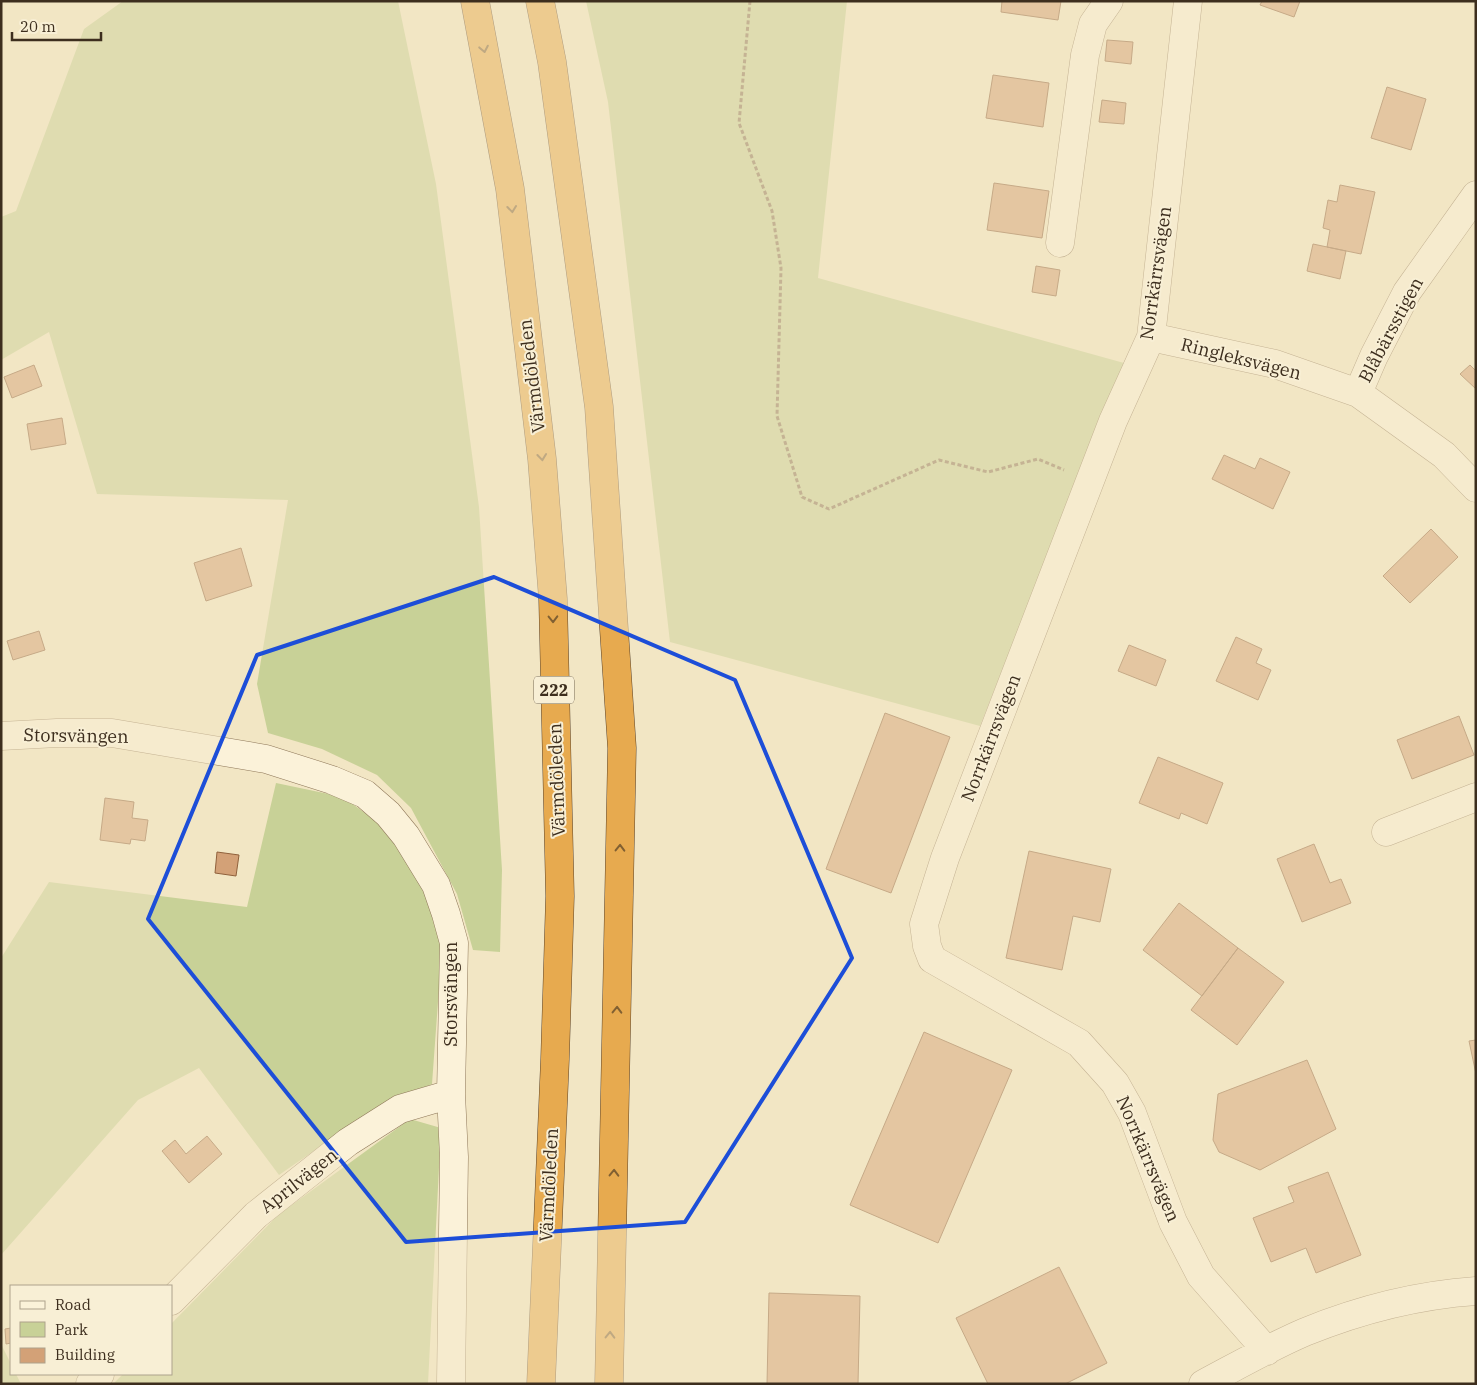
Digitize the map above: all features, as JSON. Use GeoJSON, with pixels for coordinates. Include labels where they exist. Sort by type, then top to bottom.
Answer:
{"type":"FeatureCollection","features":[{"type":"Feature","properties":{"kind":"highway","name":"Värmdöleden"},"geometry":{"type":"LineString","coordinates":[[475,1],[510,189],[542,459],[552,599],[560,896],[540,1384]]}},
{"type":"Feature","properties":{"kind":"highway"},"geometry":{"type":"LineString","coordinates":[[540,1],[552,62],[598,407],[622,748],[609,1384]]}},
{"type":"Feature","properties":{"kind":"street"},"geometry":{"type":"LineString","coordinates":[[1060,243],[1085,55],[1093,24],[1109,1]]}},
{"type":"Feature","properties":{"kind":"street","name":"Norrkärrsvägen"},"geometry":{"type":"LineString","coordinates":[[1188,1],[1151,336],[1113,421],[945,858],[924,924],[926,946],[932,959],[1079,1044],[1115,1083],[1132,1113],[1173,1222],[1200,1276],[1268,1351]]}},
{"type":"Feature","properties":{"kind":"street","name":"Blåbärsstigen"},"geometry":{"type":"LineString","coordinates":[[1358,393],[1374,356],[1407,292],[1476,195]]}},
{"type":"Feature","properties":{"kind":"street","name":"Ringleksvägen"},"geometry":{"type":"LineString","coordinates":[[1151,336],[1275,364],[1358,393],[1444,455],[1476,488]]}},
{"type":"Feature","properties":{"kind":"street","name":"Storsvängen"},"geometry":{"type":"LineString","coordinates":[[1,736],[112,733],[256,758],[301,770],[340,783],[365,794],[400,829],[422,860],[436,885],[454,943],[450,1094],[454,1157],[451,1384]]}},
{"type":"Feature","properties":{"kind":"street"},"geometry":{"type":"LineString","coordinates":[[1386,832],[1476,797]]}},
{"type":"Feature","properties":{"kind":"street","name":"Aprilvägen"},"geometry":{"type":"LineString","coordinates":[[172,1300],[256,1215],[348,1142],[400,1108],[450,1094]]}},
{"type":"Feature","properties":{"kind":"street"},"geometry":{"type":"LineString","coordinates":[[1203,1384],[1304,1333],[1358,1314],[1430,1296],[1476,1292]]}},
{"type":"Feature","properties":{"kind":"street"},"geometry":{"type":"LineString","coordinates":[[90,1384],[99,1375]]}},
{"type":"Feature","properties":{"kind":"path"},"geometry":{"type":"LineString","coordinates":[[750,1],[739,123],[772,211],[781,268],[778,416],[802,497],[829,509],[939,460],[988,472],[1038,459],[1090,482]]}},
{"type":"Feature","properties":{"kind":"highlighted area"},"geometry":{"type":"Polygon","coordinates":[[[494,577],[735,680],[852,958],[685,1222],[406,1242],[148,919],[257,655],[494,577]]]}},
{"type":"Feature","properties":{"kind":"green space"},"geometry":{"type":"Polygon","coordinates":[[[123,1],[398,1],[436,184],[479,507],[502,870],[500,952],[473,950],[457,894],[411,808],[377,775],[322,749],[268,733],[257,684],[288,500],[97,494],[49,332],[1,360],[1,217],[16,211],[84,29],[123,1]]]}},
{"type":"Feature","properties":{"kind":"green space"},"geometry":{"type":"Polygon","coordinates":[[[586,1],[847,1],[818,278],[1124,363],[980,726],[670,642],[608,102],[586,1]]]}},
{"type":"Feature","properties":{"kind":"green space"},"geometry":{"type":"Polygon","coordinates":[[[276,783],[343,797],[376,821],[420,876],[442,947],[432,1084],[376,1108],[279,1175],[199,1068],[138,1100],[1,1255],[1,958],[49,882],[247,907],[276,783]]]}},
{"type":"Feature","properties":{"kind":"green space"},"geometry":{"type":"Polygon","coordinates":[[[410,1119],[441,1128],[428,1384],[113,1384],[122,1375],[172,1375],[172,1323],[278,1215],[410,1119]]]}},
{"type":"Feature","properties":{"kind":"green space"},"geometry":{"type":"Polygon","coordinates":[[[1,1344],[10,1362],[10,1375],[16,1375],[21,1384],[1,1384],[1,1344]]]}},
{"type":"Feature","properties":{"kind":"building"},"geometry":{"type":"Polygon","coordinates":[[[1002,1],[1061,1],[1058,20],[1001,12],[1002,1]]]}},
{"type":"Feature","properties":{"kind":"building"},"geometry":{"type":"Polygon","coordinates":[[[1262,1],[1300,1],[1294,17],[1260,5],[1262,1]]]}},
{"type":"Feature","properties":{"kind":"building"},"geometry":{"type":"Polygon","coordinates":[[[1107,40],[1133,42],[1131,64],[1105,61],[1107,40]]]}},
{"type":"Feature","properties":{"kind":"building"},"geometry":{"type":"Polygon","coordinates":[[[993,75],[1049,83],[1043,127],[986,118],[993,75]]]}},
{"type":"Feature","properties":{"kind":"building"},"geometry":{"type":"Polygon","coordinates":[[[1387,87],[1426,99],[1411,150],[1371,138],[1387,87]]]}},
{"type":"Feature","properties":{"kind":"building"},"geometry":{"type":"Polygon","coordinates":[[[1102,100],[1126,103],[1124,124],[1099,122],[1102,100]]]}},
{"type":"Feature","properties":{"kind":"building"},"geometry":{"type":"Polygon","coordinates":[[[994,183],[1049,191],[1042,238],[987,230],[994,183]]]}},
{"type":"Feature","properties":{"kind":"building"},"geometry":{"type":"Polygon","coordinates":[[[1340,185],[1375,192],[1361,254],[1327,247],[1330,230],[1323,228],[1328,200],[1337,202],[1340,185]]]}},
{"type":"Feature","properties":{"kind":"building"},"geometry":{"type":"Polygon","coordinates":[[[1313,244],[1346,251],[1340,279],[1307,271],[1313,244]]]}},
{"type":"Feature","properties":{"kind":"building"},"geometry":{"type":"Polygon","coordinates":[[[1036,266],[1060,270],[1056,296],[1032,292],[1036,266]]]}},
{"type":"Feature","properties":{"kind":"building"},"geometry":{"type":"Polygon","coordinates":[[[34,365],[42,386],[12,398],[4,377],[34,365]]]}},
{"type":"Feature","properties":{"kind":"building"},"geometry":{"type":"Polygon","coordinates":[[[1470,365],[1476,371],[1476,389],[1460,374],[1470,365]]]}},
{"type":"Feature","properties":{"kind":"building"},"geometry":{"type":"Polygon","coordinates":[[[62,418],[66,444],[31,450],[27,424],[62,418]]]}},
{"type":"Feature","properties":{"kind":"building"},"geometry":{"type":"Polygon","coordinates":[[[1224,455],[1255,469],[1260,458],[1290,472],[1273,509],[1212,479],[1224,455]]]}},
{"type":"Feature","properties":{"kind":"building"},"geometry":{"type":"Polygon","coordinates":[[[1431,529],[1458,557],[1410,603],[1383,576],[1431,529]]]}},
{"type":"Feature","properties":{"kind":"building"},"geometry":{"type":"Polygon","coordinates":[[[241,548],[252,586],[206,601],[194,563],[241,548]]]}},
{"type":"Feature","properties":{"kind":"building"},"geometry":{"type":"Polygon","coordinates":[[[39,631],[45,650],[13,660],[7,641],[39,631]]]}},
{"type":"Feature","properties":{"kind":"building"},"geometry":{"type":"Polygon","coordinates":[[[1236,637],[1262,649],[1256,663],[1271,670],[1258,700],[1216,681],[1236,637]]]}},
{"type":"Feature","properties":{"kind":"building"},"geometry":{"type":"Polygon","coordinates":[[[1129,645],[1166,660],[1156,686],[1118,671],[1129,645]]]}},
{"type":"Feature","properties":{"kind":"building"},"geometry":{"type":"Polygon","coordinates":[[[885,713],[950,737],[891,893],[826,869],[885,713]]]}},
{"type":"Feature","properties":{"kind":"building"},"geometry":{"type":"Polygon","coordinates":[[[1459,716],[1474,755],[1412,779],[1397,740],[1459,716]]]}},
{"type":"Feature","properties":{"kind":"building"},"geometry":{"type":"Polygon","coordinates":[[[1158,757],[1223,783],[1207,824],[1181,813],[1179,819],[1139,803],[1158,757]]]}},
{"type":"Feature","properties":{"kind":"building"},"geometry":{"type":"Polygon","coordinates":[[[105,798],[134,802],[132,818],[148,820],[145,841],[131,839],[130,844],[100,840],[105,798]]]}},
{"type":"Feature","properties":{"kind":"building"},"geometry":{"type":"Polygon","coordinates":[[[1314,844],[1330,883],[1341,879],[1351,903],[1302,922],[1277,859],[1314,844]]]}},
{"type":"Feature","properties":{"kind":"building"},"geometry":{"type":"Polygon","coordinates":[[[1029,851],[1111,869],[1100,922],[1073,916],[1062,970],[1006,958],[1029,851]]]}},
{"type":"Feature","properties":{"kind":"building"},"geometry":{"type":"Polygon","coordinates":[[[217,852],[239,855],[236,876],[215,873],[217,852]]]}},
{"type":"Feature","properties":{"kind":"building"},"geometry":{"type":"Polygon","coordinates":[[[1179,903],[1238,948],[1202,996],[1143,950],[1179,903]]]}},
{"type":"Feature","properties":{"kind":"building"},"geometry":{"type":"Polygon","coordinates":[[[1238,948],[1284,982],[1237,1045],[1191,1010],[1238,948]]]}},
{"type":"Feature","properties":{"kind":"building"},"geometry":{"type":"Polygon","coordinates":[[[924,1032],[1012,1070],[938,1243],[850,1205],[924,1032]]]}},
{"type":"Feature","properties":{"kind":"building"},"geometry":{"type":"Polygon","coordinates":[[[1476,1040],[1476,1074],[1469,1041],[1476,1040]]]}},
{"type":"Feature","properties":{"kind":"building"},"geometry":{"type":"Polygon","coordinates":[[[1307,1060],[1336,1129],[1260,1170],[1219,1152],[1213,1140],[1218,1094],[1307,1060]]]}},
{"type":"Feature","properties":{"kind":"building"},"geometry":{"type":"Polygon","coordinates":[[[207,1136],[222,1154],[189,1183],[162,1151],[175,1140],[186,1154],[207,1136]]]}},
{"type":"Feature","properties":{"kind":"building"},"geometry":{"type":"Polygon","coordinates":[[[1328,1172],[1361,1255],[1316,1273],[1306,1248],[1271,1262],[1253,1218],[1294,1202],[1288,1187],[1328,1172]]]}},
{"type":"Feature","properties":{"kind":"building"},"geometry":{"type":"Polygon","coordinates":[[[1059,1267],[1107,1363],[1065,1384],[988,1384],[956,1318],[1059,1267]]]}},
{"type":"Feature","properties":{"kind":"building"},"geometry":{"type":"Polygon","coordinates":[[[769,1293],[860,1296],[858,1384],[767,1384],[769,1293]]]}},
{"type":"Feature","properties":{"kind":"building"},"geometry":{"type":"Polygon","coordinates":[[[10,1328],[10,1343],[6,1344],[5,1329],[10,1328]]]}}]}
